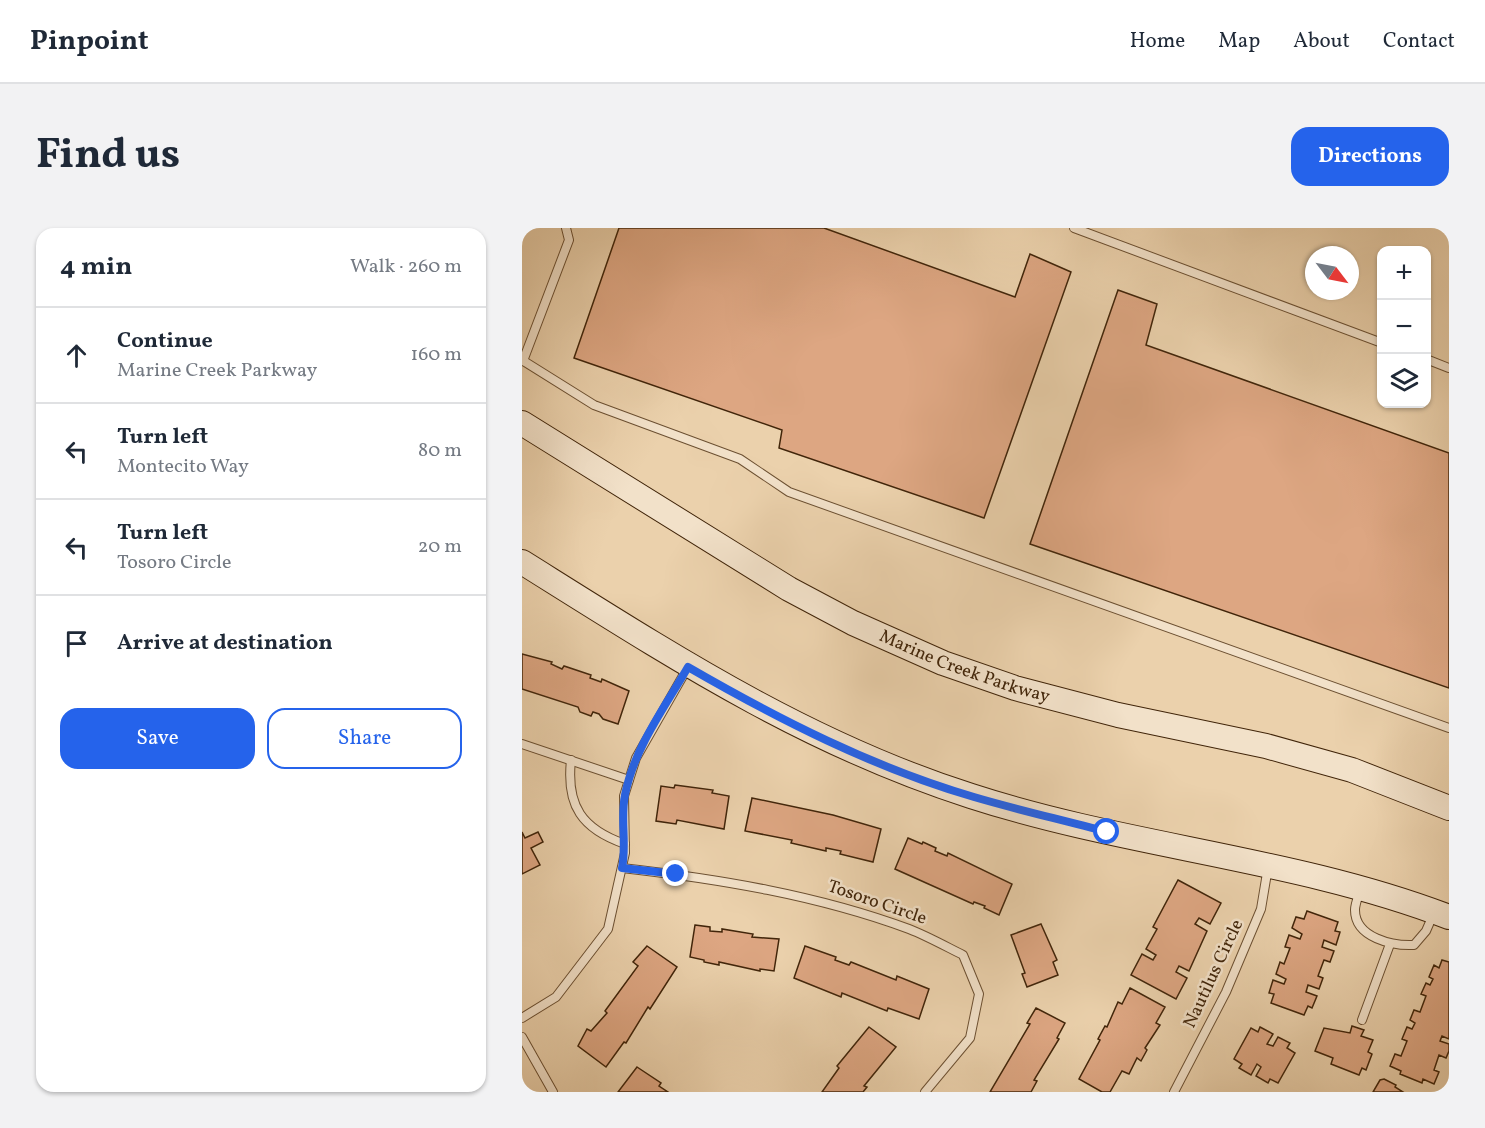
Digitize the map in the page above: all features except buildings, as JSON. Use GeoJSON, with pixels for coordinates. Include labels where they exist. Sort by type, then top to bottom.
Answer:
{"type":"FeatureCollection","features":[{"type":"Feature","properties":{"kind":"main road","name":"Marine Creek Parkway"},"geometry":{"type":"LineString","coordinates":[[522,423],[789,589],[853,623],[943,663],[1015,688],[1049,697],[1278,749],[1352,770],[1449,808]]}},
{"type":"Feature","properties":{"kind":"main road"},"geometry":{"type":"LineString","coordinates":[[522,562],[688,667],[818,736],[894,769],[973,797],[1107,832],[1269,864],[1360,888],[1442,914]]}},
{"type":"Feature","properties":{"kind":"lane"},"geometry":{"type":"LineString","coordinates":[[566,228],[569,240],[523,360],[594,405],[740,459],[789,492],[1449,728]]}},
{"type":"Feature","properties":{"kind":"lane"},"geometry":{"type":"LineString","coordinates":[[1074,228],[1377,340]]}},
{"type":"Feature","properties":{"kind":"lane"},"geometry":{"type":"LineString","coordinates":[[1431,361],[1449,368]]}},
{"type":"Feature","properties":{"kind":"lane"},"geometry":{"type":"LineString","coordinates":[[522,1018],[556,997],[608,929],[625,844],[624,796],[636,758],[688,667]]}},
{"type":"Feature","properties":{"kind":"lane"},"geometry":{"type":"LineString","coordinates":[[522,744],[629,780]]}},
{"type":"Feature","properties":{"kind":"lane"},"geometry":{"type":"LineString","coordinates":[[571,760],[568,782],[574,804],[586,823],[604,837],[625,844]]}},
{"type":"Feature","properties":{"kind":"lane","name":"Nautilus Circle"},"geometry":{"type":"LineString","coordinates":[[1174,1092],[1226,992],[1261,909],[1269,864]]}},
{"type":"Feature","properties":{"kind":"lane","name":"Tosoro Circle"},"geometry":{"type":"LineString","coordinates":[[622,868],[676,874],[806,897],[910,929],[963,955],[979,994],[970,1038],[925,1092]]}},
{"type":"Feature","properties":{"kind":"lane"},"geometry":{"type":"LineString","coordinates":[[1360,888],[1355,910],[1358,920],[1372,936],[1390,944],[1414,945],[1442,914]]}},
{"type":"Feature","properties":{"kind":"lane"},"geometry":{"type":"LineString","coordinates":[[1362,1020],[1390,944]]}},
{"type":"Feature","properties":{"kind":"lane"},"geometry":{"type":"LineString","coordinates":[[522,1037],[553,1092]]}},
{"type":"Feature","properties":{"kind":"route"},"geometry":{"type":"LineString","coordinates":[[676,874],[622,868],[625,853],[624,796],[636,758],[688,667],[818,736],[894,769],[973,797],[1107,832]]}}]}
